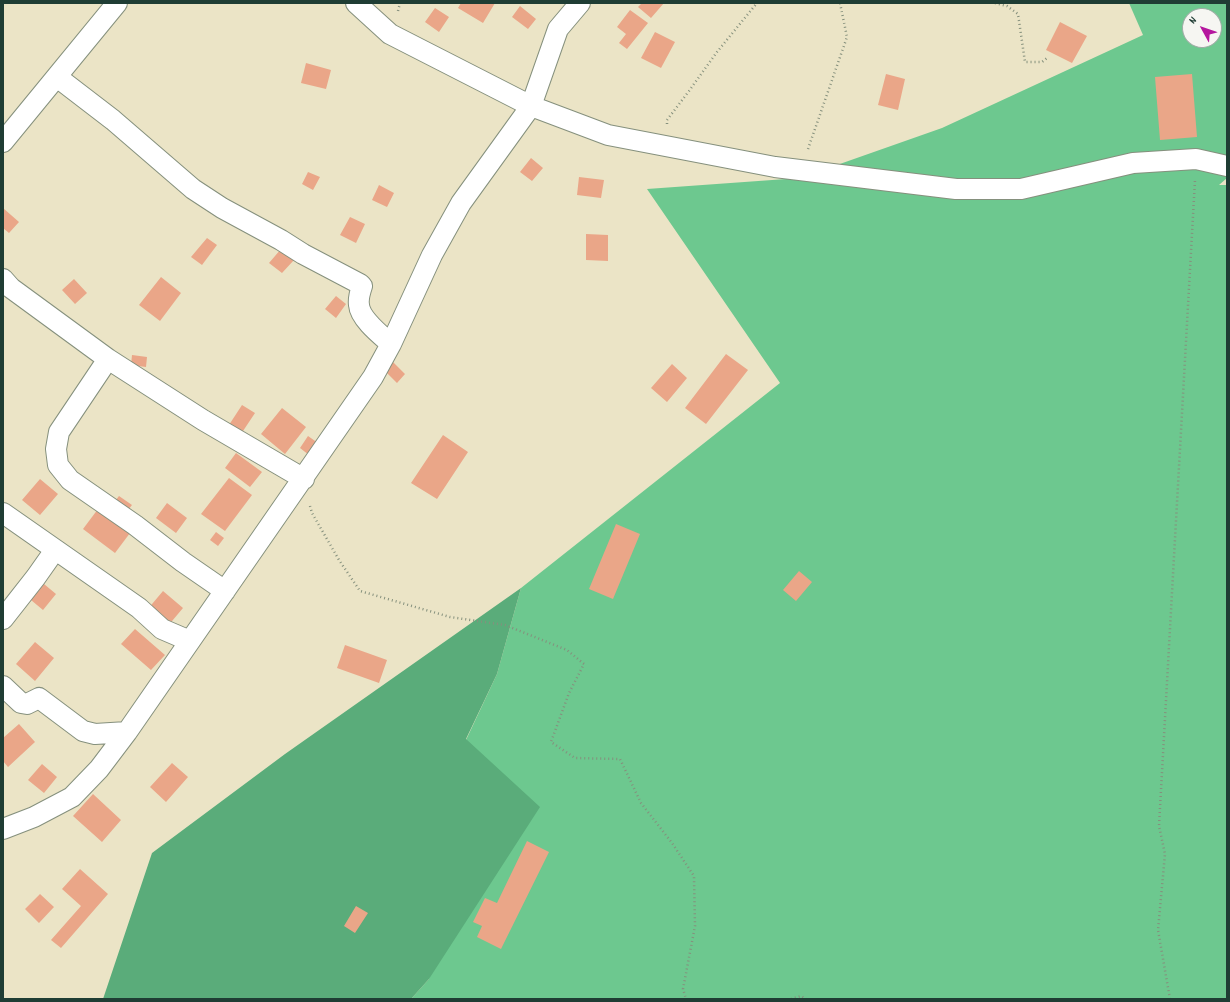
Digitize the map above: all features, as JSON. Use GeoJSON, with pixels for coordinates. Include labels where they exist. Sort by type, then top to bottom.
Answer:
{"type":"FeatureCollection","features":[{"type":"Feature","properties":{"kind":"street"},"geometry":{"type":"LineString","coordinates":[[3,142],[117,3]]}},
{"type":"Feature","properties":{"kind":"street"},"geometry":{"type":"LineString","coordinates":[[356,3],[390,34],[531,106],[608,135],[775,167],[956,189],[1021,189],[1133,163],[1196,159],[1227,166]]}},
{"type":"Feature","properties":{"kind":"street"},"geometry":{"type":"LineString","coordinates":[[3,829],[34,817],[72,797],[99,769],[127,732],[304,479],[373,377],[392,344],[432,255],[461,203],[531,106],[558,29],[580,3]]}},
{"type":"Feature","properties":{"kind":"street"},"geometry":{"type":"LineString","coordinates":[[57,77],[113,120],[193,189],[222,208],[282,240],[303,254],[360,284],[362,286],[359,305],[360,311],[371,326],[392,344]]}},
{"type":"Feature","properties":{"kind":"street"},"geometry":{"type":"LineString","coordinates":[[3,280],[10,288],[108,359],[203,420],[304,479]]}},
{"type":"Feature","properties":{"kind":"street"},"geometry":{"type":"LineString","coordinates":[[108,359],[59,432],[56,449],[58,465],[70,480],[135,525],[183,562],[225,591]]}},
{"type":"Feature","properties":{"kind":"street"},"geometry":{"type":"LineString","coordinates":[[3,513],[139,608],[162,629],[190,641]]}},
{"type":"Feature","properties":{"kind":"street"},"geometry":{"type":"LineString","coordinates":[[3,619],[55,550]]}},
{"type":"Feature","properties":{"kind":"street"},"geometry":{"type":"LineString","coordinates":[[3,686],[21,703],[27,704],[39,698],[83,731],[95,734],[127,732]]}},
{"type":"Feature","properties":{"kind":"path"},"geometry":{"type":"LineString","coordinates":[[668,146],[667,120],[717,52],[757,3]]}},
{"type":"Feature","properties":{"kind":"path"},"geometry":{"type":"LineString","coordinates":[[801,170],[847,37],[840,3]]}},
{"type":"Feature","properties":{"kind":"path"},"geometry":{"type":"LineString","coordinates":[[995,3],[1007,6],[1018,14],[1026,62],[1042,62],[1047,58]]}},
{"type":"Feature","properties":{"kind":"path"},"geometry":{"type":"LineString","coordinates":[[1170,999],[1158,930],[1164,854],[1159,826],[1196,159]]}},
{"type":"Feature","properties":{"kind":"path"},"geometry":{"type":"LineString","coordinates":[[304,479],[312,513],[339,560],[360,591],[450,617],[505,625],[567,650],[584,664],[569,693],[551,742],[574,758],[620,759],[641,803],[672,843],[694,876],[695,926],[683,989],[686,999]]}},
{"type":"Feature","properties":{"kind":"path"},"geometry":{"type":"LineString","coordinates":[[791,999],[801,996],[806,999]]}},
{"type":"Feature","properties":{"kind":"green space"},"geometry":{"type":"Polygon","coordinates":[[[1129,3],[1227,3],[1227,178],[1219,185],[1227,185],[1227,999],[411,999],[429,979],[466,740],[497,674],[521,588],[780,383],[647,189],[800,178],[942,128],[1143,35],[1129,3]]]}},
{"type":"Feature","properties":{"kind":"green space"},"geometry":{"type":"Polygon","coordinates":[[[521,588],[497,674],[466,739],[540,807],[429,979],[411,999],[103,999],[152,853],[285,754],[521,588]]]}},
{"type":"Feature","properties":{"kind":"building"},"geometry":{"type":"Polygon","coordinates":[[[461,3],[495,3],[483,23],[458,8],[461,3]]]}},
{"type":"Feature","properties":{"kind":"building"},"geometry":{"type":"Polygon","coordinates":[[[642,3],[664,3],[651,18],[638,7],[642,3]]]}},
{"type":"Feature","properties":{"kind":"building"},"geometry":{"type":"Polygon","coordinates":[[[520,6],[536,19],[528,29],[512,17],[520,6]]]}},
{"type":"Feature","properties":{"kind":"building"},"geometry":{"type":"Polygon","coordinates":[[[435,8],[449,17],[439,32],[425,22],[435,8]]]}},
{"type":"Feature","properties":{"kind":"building"},"geometry":{"type":"Polygon","coordinates":[[[630,10],[648,23],[627,49],[619,43],[626,34],[617,27],[630,10]]]}},
{"type":"Feature","properties":{"kind":"building"},"geometry":{"type":"Polygon","coordinates":[[[1060,22],[1087,36],[1072,63],[1046,50],[1060,22]]]}},
{"type":"Feature","properties":{"kind":"building"},"geometry":{"type":"Polygon","coordinates":[[[655,32],[675,42],[661,68],[641,58],[655,32]]]}},
{"type":"Feature","properties":{"kind":"building"},"geometry":{"type":"Polygon","coordinates":[[[306,63],[331,70],[326,89],[301,83],[306,63]]]}},
{"type":"Feature","properties":{"kind":"building"},"geometry":{"type":"Polygon","coordinates":[[[886,74],[905,79],[898,110],[878,105],[886,74]]]}},
{"type":"Feature","properties":{"kind":"building"},"geometry":{"type":"Polygon","coordinates":[[[1192,74],[1197,137],[1160,140],[1155,77],[1192,74]]]}},
{"type":"Feature","properties":{"kind":"building"},"geometry":{"type":"Polygon","coordinates":[[[531,158],[543,168],[532,181],[520,172],[531,158]]]}},
{"type":"Feature","properties":{"kind":"building"},"geometry":{"type":"Polygon","coordinates":[[[308,172],[320,177],[313,190],[302,184],[308,172]]]}},
{"type":"Feature","properties":{"kind":"building"},"geometry":{"type":"Polygon","coordinates":[[[579,177],[604,180],[601,198],[577,195],[579,177]]]}},
{"type":"Feature","properties":{"kind":"building"},"geometry":{"type":"Polygon","coordinates":[[[379,185],[394,193],[387,207],[372,200],[379,185]]]}},
{"type":"Feature","properties":{"kind":"building"},"geometry":{"type":"Polygon","coordinates":[[[3,208],[19,222],[9,233],[3,228],[3,208]]]}},
{"type":"Feature","properties":{"kind":"building"},"geometry":{"type":"Polygon","coordinates":[[[350,217],[365,224],[356,243],[340,235],[350,217]]]}},
{"type":"Feature","properties":{"kind":"building"},"geometry":{"type":"Polygon","coordinates":[[[586,234],[608,235],[608,261],[586,260],[586,234]]]}},
{"type":"Feature","properties":{"kind":"building"},"geometry":{"type":"Polygon","coordinates":[[[207,238],[217,245],[202,265],[191,257],[207,238]]]}},
{"type":"Feature","properties":{"kind":"building"},"geometry":{"type":"Polygon","coordinates":[[[281,249],[294,260],[282,273],[269,263],[281,249]]]}},
{"type":"Feature","properties":{"kind":"building"},"geometry":{"type":"Polygon","coordinates":[[[161,277],[181,293],[160,321],[139,305],[161,277]]]}},
{"type":"Feature","properties":{"kind":"building"},"geometry":{"type":"Polygon","coordinates":[[[74,279],[87,293],[75,304],[62,290],[74,279]]]}},
{"type":"Feature","properties":{"kind":"building"},"geometry":{"type":"Polygon","coordinates":[[[336,296],[346,304],[336,318],[325,309],[336,296]]]}},
{"type":"Feature","properties":{"kind":"building"},"geometry":{"type":"Polygon","coordinates":[[[726,354],[748,370],[706,424],[685,408],[726,354]]]}},
{"type":"Feature","properties":{"kind":"building"},"geometry":{"type":"Polygon","coordinates":[[[132,355],[147,357],[146,367],[131,365],[132,355]]]}},
{"type":"Feature","properties":{"kind":"building"},"geometry":{"type":"Polygon","coordinates":[[[393,362],[405,374],[397,383],[385,371],[393,362]]]}},
{"type":"Feature","properties":{"kind":"building"},"geometry":{"type":"Polygon","coordinates":[[[672,364],[687,378],[667,402],[651,388],[672,364]]]}},
{"type":"Feature","properties":{"kind":"building"},"geometry":{"type":"Polygon","coordinates":[[[242,405],[255,413],[239,437],[227,428],[242,405]]]}},
{"type":"Feature","properties":{"kind":"building"},"geometry":{"type":"Polygon","coordinates":[[[282,408],[306,427],[285,454],[261,434],[282,408]]]}},
{"type":"Feature","properties":{"kind":"building"},"geometry":{"type":"Polygon","coordinates":[[[443,435],[468,452],[437,499],[411,483],[443,435]]]}},
{"type":"Feature","properties":{"kind":"building"},"geometry":{"type":"Polygon","coordinates":[[[308,436],[318,443],[309,455],[300,448],[308,436]]]}},
{"type":"Feature","properties":{"kind":"building"},"geometry":{"type":"Polygon","coordinates":[[[236,453],[262,472],[250,487],[225,468],[236,453]]]}},
{"type":"Feature","properties":{"kind":"building"},"geometry":{"type":"Polygon","coordinates":[[[229,478],[252,495],[225,531],[201,514],[229,478]]]}},
{"type":"Feature","properties":{"kind":"building"},"geometry":{"type":"Polygon","coordinates":[[[40,479],[58,494],[40,515],[22,500],[40,479]]]}},
{"type":"Feature","properties":{"kind":"building"},"geometry":{"type":"Polygon","coordinates":[[[119,496],[132,505],[125,514],[113,504],[119,496]]]}},
{"type":"Feature","properties":{"kind":"building"},"geometry":{"type":"Polygon","coordinates":[[[167,503],[187,518],[176,533],[156,518],[167,503]]]}},
{"type":"Feature","properties":{"kind":"building"},"geometry":{"type":"Polygon","coordinates":[[[98,509],[130,533],[115,553],[83,529],[98,509]]]}},
{"type":"Feature","properties":{"kind":"building"},"geometry":{"type":"Polygon","coordinates":[[[616,524],[640,534],[613,599],[589,589],[616,524]]]}},
{"type":"Feature","properties":{"kind":"building"},"geometry":{"type":"Polygon","coordinates":[[[216,532],[224,538],[218,546],[210,540],[216,532]]]}},
{"type":"Feature","properties":{"kind":"building"},"geometry":{"type":"Polygon","coordinates":[[[799,571],[812,582],[796,601],[783,590],[799,571]]]}},
{"type":"Feature","properties":{"kind":"building"},"geometry":{"type":"Polygon","coordinates":[[[44,584],[56,594],[43,610],[31,600],[44,584]]]}},
{"type":"Feature","properties":{"kind":"building"},"geometry":{"type":"Polygon","coordinates":[[[163,591],[183,608],[167,627],[147,610],[163,591]]]}},
{"type":"Feature","properties":{"kind":"building"},"geometry":{"type":"Polygon","coordinates":[[[135,629],[165,655],[151,670],[121,644],[135,629]]]}},
{"type":"Feature","properties":{"kind":"building"},"geometry":{"type":"Polygon","coordinates":[[[35,642],[54,658],[35,681],[16,664],[35,642]]]}},
{"type":"Feature","properties":{"kind":"building"},"geometry":{"type":"Polygon","coordinates":[[[345,645],[387,660],[379,683],[337,668],[345,645]]]}},
{"type":"Feature","properties":{"kind":"building"},"geometry":{"type":"Polygon","coordinates":[[[19,724],[35,742],[8,767],[3,761],[3,738],[19,724]]]}},
{"type":"Feature","properties":{"kind":"building"},"geometry":{"type":"Polygon","coordinates":[[[172,763],[188,777],[166,802],[150,787],[172,763]]]}},
{"type":"Feature","properties":{"kind":"building"},"geometry":{"type":"Polygon","coordinates":[[[42,764],[57,777],[44,793],[28,780],[42,764]]]}},
{"type":"Feature","properties":{"kind":"building"},"geometry":{"type":"Polygon","coordinates":[[[93,794],[121,820],[102,842],[73,816],[93,794]]]}},
{"type":"Feature","properties":{"kind":"building"},"geometry":{"type":"Polygon","coordinates":[[[527,841],[549,852],[501,949],[477,937],[482,926],[473,922],[485,898],[497,903],[527,841]]]}},
{"type":"Feature","properties":{"kind":"building"},"geometry":{"type":"Polygon","coordinates":[[[80,869],[108,894],[61,948],[51,940],[81,906],[62,889],[80,869]]]}},
{"type":"Feature","properties":{"kind":"building"},"geometry":{"type":"Polygon","coordinates":[[[40,894],[54,907],[39,923],[25,909],[40,894]]]}},
{"type":"Feature","properties":{"kind":"building"},"geometry":{"type":"Polygon","coordinates":[[[356,906],[368,913],[355,933],[344,926],[356,906]]]}}]}
